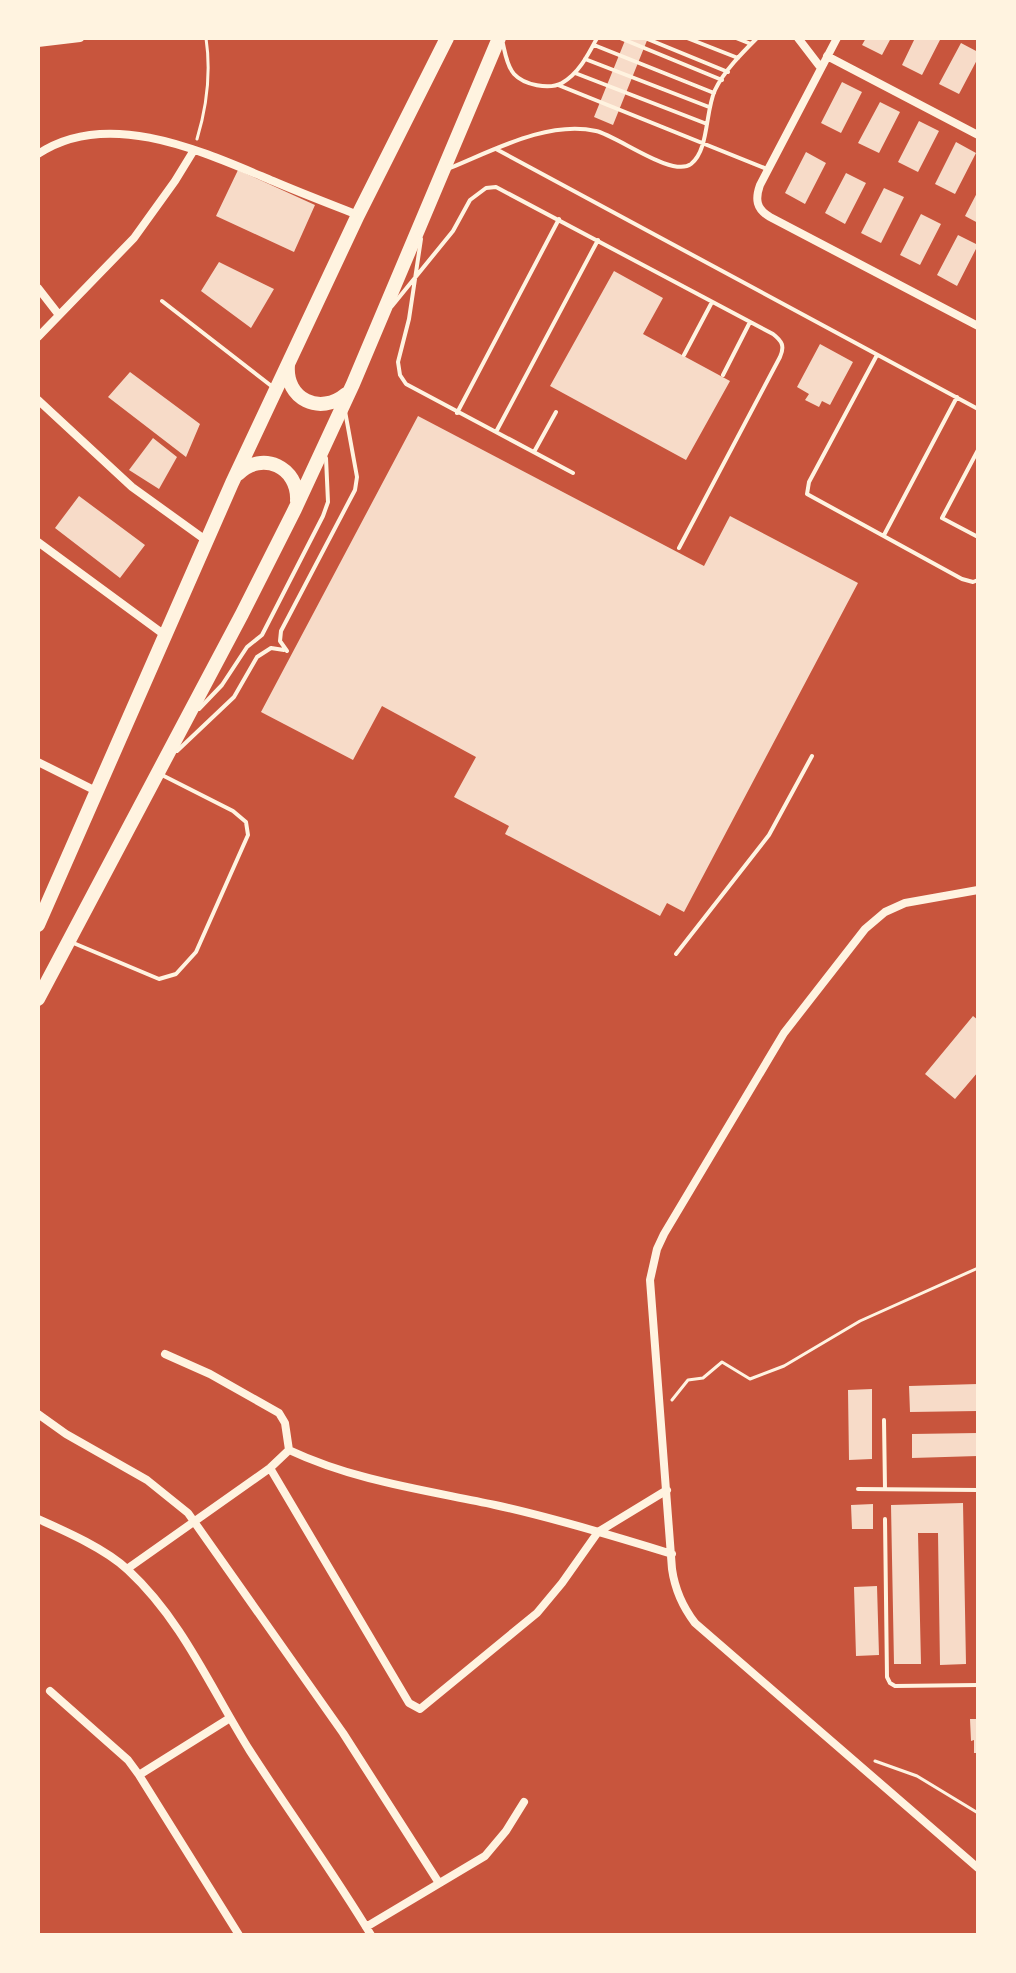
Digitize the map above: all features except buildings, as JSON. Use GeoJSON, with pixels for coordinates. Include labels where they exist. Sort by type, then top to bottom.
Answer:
{"type":"FeatureCollection","features":[{"type":"Feature","properties":{"kind":"highway"},"geometry":{"type":"LineString","coordinates":[[38,925],[232,483],[358,215],[447,38]]}},
{"type":"Feature","properties":{"kind":"highway"},"geometry":{"type":"LineString","coordinates":[[38,999],[295,509],[353,384],[502,38]]}},
{"type":"Feature","properties":{"kind":"highway"},"geometry":{"type":"LineString","coordinates":[[291,357],[288,368],[290,385],[301,398],[311,403],[322,405],[338,400],[353,384]]}},
{"type":"Feature","properties":{"kind":"highway"},"geometry":{"type":"LineString","coordinates":[[232,483],[248,466],[264,462],[275,464],[284,469],[294,482],[295,509]]}},
{"type":"Feature","properties":{"kind":"street"},"geometry":{"type":"LineString","coordinates":[[38,43],[80,38]]}},
{"type":"Feature","properties":{"kind":"street"},"geometry":{"type":"LineString","coordinates":[[798,38],[821,68]]}},
{"type":"Feature","properties":{"kind":"street"},"geometry":{"type":"LineString","coordinates":[[837,38],[768,169],[757,199],[763,213],[978,326]]}},
{"type":"Feature","properties":{"kind":"street"},"geometry":{"type":"LineString","coordinates":[[827,56],[978,135]]}},
{"type":"Feature","properties":{"kind":"street"},"geometry":{"type":"LineString","coordinates":[[38,154],[62,141],[92,136],[158,138],[358,215]]}},
{"type":"Feature","properties":{"kind":"street"},"geometry":{"type":"LineString","coordinates":[[38,337],[134,238],[194,150]]}},
{"type":"Feature","properties":{"kind":"street"},"geometry":{"type":"LineString","coordinates":[[38,288],[59,315]]}},
{"type":"Feature","properties":{"kind":"street"},"geometry":{"type":"LineString","coordinates":[[38,400],[132,487],[207,541]]}},
{"type":"Feature","properties":{"kind":"street"},"geometry":{"type":"LineString","coordinates":[[38,542],[166,636]]}},
{"type":"Feature","properties":{"kind":"street"},"geometry":{"type":"LineString","coordinates":[[38,762],[98,793]]}},
{"type":"Feature","properties":{"kind":"street"},"geometry":{"type":"LineString","coordinates":[[978,890],[925,898],[885,912],[865,929],[784,1033],[657,1249],[650,1280],[674,1581],[678,1595],[695,1623],[978,1868]]}},
{"type":"Feature","properties":{"kind":"street"},"geometry":{"type":"LineString","coordinates":[[165,1354],[210,1374],[279,1413],[285,1423],[289,1450]]}},
{"type":"Feature","properties":{"kind":"street"},"geometry":{"type":"LineString","coordinates":[[38,1414],[66,1434],[147,1480],[188,1513],[343,1733],[439,1883]]}},
{"type":"Feature","properties":{"kind":"street"},"geometry":{"type":"LineString","coordinates":[[127,1569],[270,1468],[289,1450]]}},
{"type":"Feature","properties":{"kind":"street"},"geometry":{"type":"LineString","coordinates":[[289,1450],[341,1472],[497,1505],[672,1554]]}},
{"type":"Feature","properties":{"kind":"street"},"geometry":{"type":"LineString","coordinates":[[270,1468],[409,1703],[420,1709],[537,1613],[598,1532],[667,1490]]}},
{"type":"Feature","properties":{"kind":"street"},"geometry":{"type":"LineString","coordinates":[[38,1519],[127,1569],[193,1649],[230,1718],[368,1931],[485,1856],[524,1802]]}},
{"type":"Feature","properties":{"kind":"street"},"geometry":{"type":"LineString","coordinates":[[50,1691],[128,1760],[239,1935]]}},
{"type":"Feature","properties":{"kind":"street"},"geometry":{"type":"LineString","coordinates":[[139,1775],[230,1718]]}},
{"type":"Feature","properties":{"kind":"lane"},"geometry":{"type":"LineString","coordinates":[[502,38],[508,64],[514,74],[532,84],[558,85],[768,169]]}},
{"type":"Feature","properties":{"kind":"lane"},"geometry":{"type":"LineString","coordinates":[[558,85],[575,72],[597,38]]}},
{"type":"Feature","properties":{"kind":"lane"},"geometry":{"type":"LineString","coordinates":[[620,38],[722,80]]}},
{"type":"Feature","properties":{"kind":"lane"},"geometry":{"type":"LineString","coordinates":[[645,38],[728,72]]}},
{"type":"Feature","properties":{"kind":"lane"},"geometry":{"type":"LineString","coordinates":[[687,38],[738,58]]}},
{"type":"Feature","properties":{"kind":"lane"},"geometry":{"type":"LineString","coordinates":[[736,38],[751,44]]}},
{"type":"Feature","properties":{"kind":"lane"},"geometry":{"type":"LineString","coordinates":[[444,170],[552,130],[579,129],[601,132],[677,168],[691,164],[704,143],[714,93],[738,58],[757,38]]}},
{"type":"Feature","properties":{"kind":"lane"},"geometry":{"type":"LineString","coordinates":[[594,45],[714,93]]}},
{"type":"Feature","properties":{"kind":"lane"},"geometry":{"type":"LineString","coordinates":[[585,59],[709,107]]}},
{"type":"Feature","properties":{"kind":"lane"},"geometry":{"type":"LineString","coordinates":[[575,72],[707,124]]}},
{"type":"Feature","properties":{"kind":"lane"},"geometry":{"type":"LineString","coordinates":[[496,149],[978,409]]}},
{"type":"Feature","properties":{"kind":"lane"},"geometry":{"type":"LineString","coordinates":[[380,320],[453,231],[470,200],[486,188],[504,190],[781,340],[784,350],[679,548]]}},
{"type":"Feature","properties":{"kind":"lane"},"geometry":{"type":"LineString","coordinates":[[425,213],[398,362],[400,375],[414,391],[573,473]]}},
{"type":"Feature","properties":{"kind":"lane"},"geometry":{"type":"LineString","coordinates":[[457,413],[559,219]]}},
{"type":"Feature","properties":{"kind":"lane"},"geometry":{"type":"LineString","coordinates":[[496,433],[598,240]]}},
{"type":"Feature","properties":{"kind":"lane"},"geometry":{"type":"LineString","coordinates":[[162,301],[276,389]]}},
{"type":"Feature","properties":{"kind":"lane"},"geometry":{"type":"LineString","coordinates":[[684,355],[712,302]]}},
{"type":"Feature","properties":{"kind":"lane"},"geometry":{"type":"LineString","coordinates":[[723,375],[750,322]]}},
{"type":"Feature","properties":{"kind":"lane"},"geometry":{"type":"LineString","coordinates":[[877,355],[806,489],[811,498],[962,579],[978,580]]}},
{"type":"Feature","properties":{"kind":"lane"},"geometry":{"type":"LineString","coordinates":[[884,535],[957,397]]}},
{"type":"Feature","properties":{"kind":"lane"},"geometry":{"type":"LineString","coordinates":[[69,941],[159,979],[176,974],[196,952],[248,835],[246,822],[233,811],[159,769],[234,697],[251,665],[264,651],[271,648],[287,651],[280,641],[281,631],[355,490],[357,477],[344,403]]}},
{"type":"Feature","properties":{"kind":"lane"},"geometry":{"type":"LineString","coordinates":[[534,452],[556,412]]}},
{"type":"Feature","properties":{"kind":"lane"},"geometry":{"type":"LineString","coordinates":[[181,727],[222,685],[247,647],[262,635],[316,529],[328,502],[325,443]]}},
{"type":"Feature","properties":{"kind":"lane"},"geometry":{"type":"LineString","coordinates":[[978,450],[942,518],[978,537]]}},
{"type":"Feature","properties":{"kind":"lane"},"geometry":{"type":"LineString","coordinates":[[676,954],[769,835],[812,756]]}},
{"type":"Feature","properties":{"kind":"lane"},"geometry":{"type":"LineString","coordinates":[[884,1420],[885,1489]]}},
{"type":"Feature","properties":{"kind":"lane"},"geometry":{"type":"LineString","coordinates":[[858,1489],[978,1490]]}},
{"type":"Feature","properties":{"kind":"lane"},"geometry":{"type":"LineString","coordinates":[[885,1519],[887,1677],[890,1683],[895,1686],[978,1685]]}},
{"type":"Feature","properties":{"kind":"path"},"geometry":{"type":"LineString","coordinates":[[194,150],[204,117],[209,81],[206,38]]}},
{"type":"Feature","properties":{"kind":"path"},"geometry":{"type":"LineString","coordinates":[[661,1415],[688,1380],[703,1378],[722,1362],[750,1379],[784,1366],[860,1321],[978,1268]]}},
{"type":"Feature","properties":{"kind":"path"},"geometry":{"type":"LineString","coordinates":[[871,1760],[917,1776],[978,1813]]}}]}
